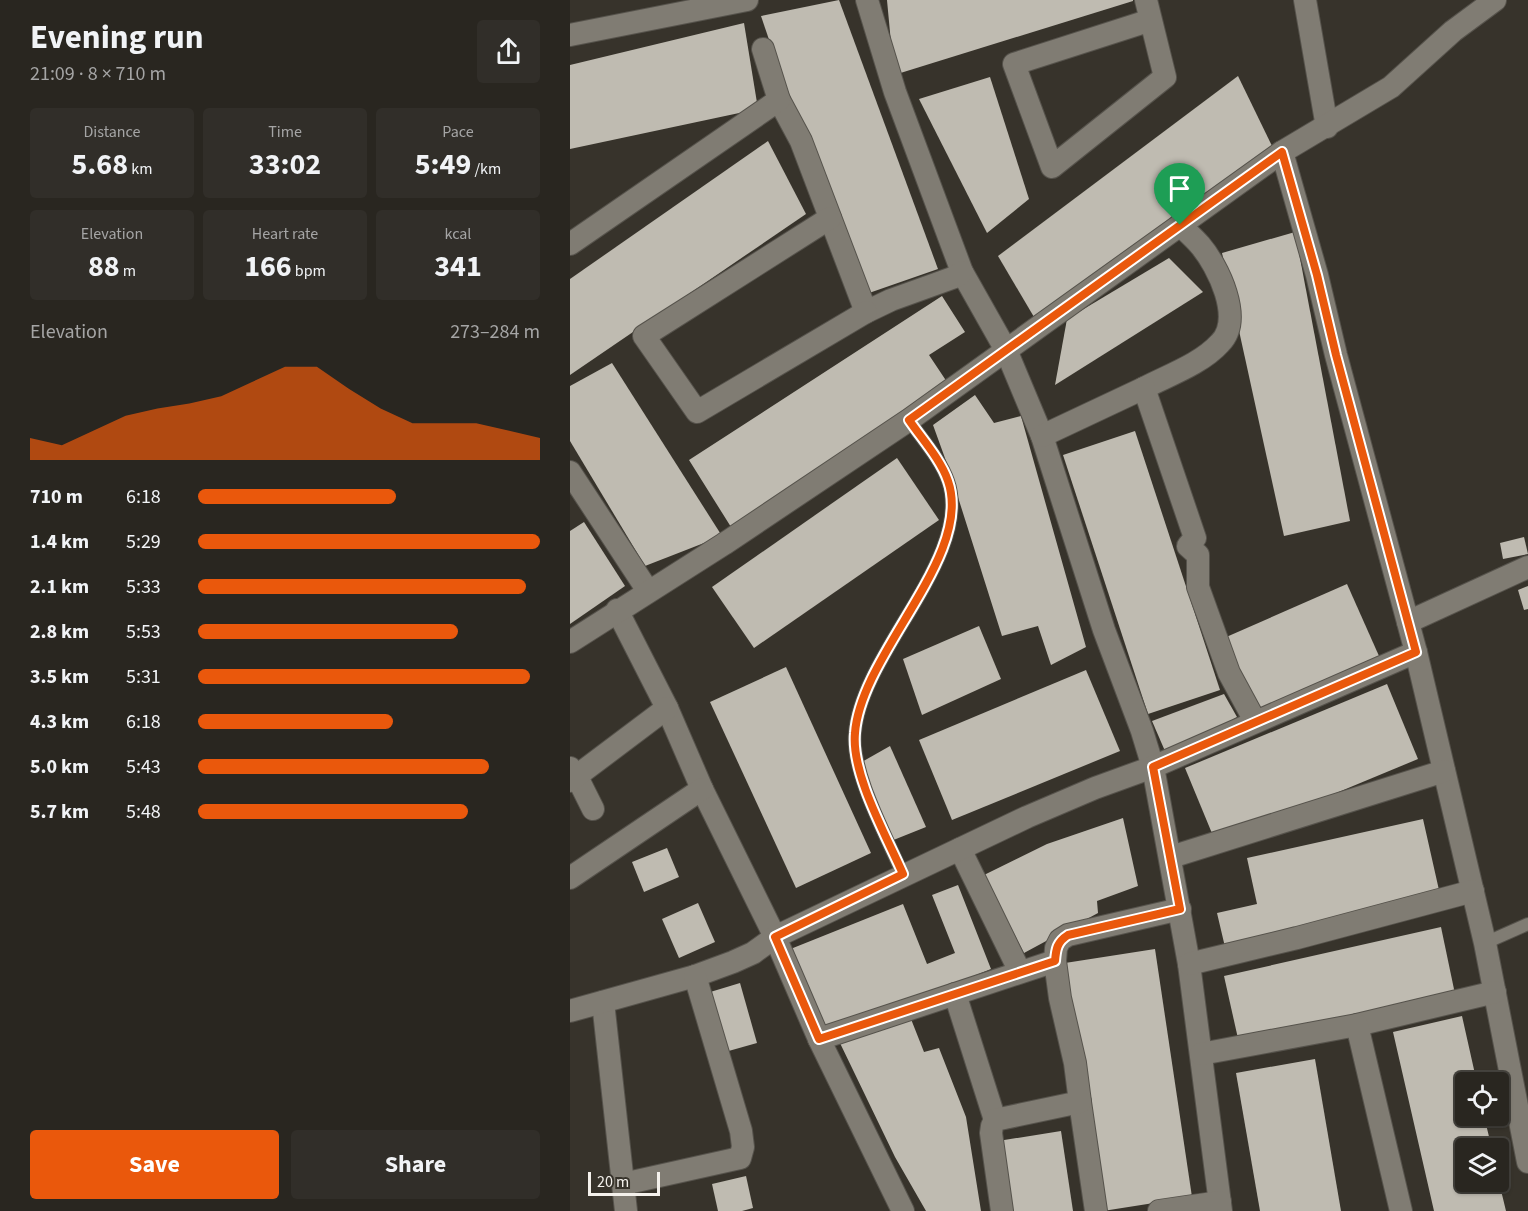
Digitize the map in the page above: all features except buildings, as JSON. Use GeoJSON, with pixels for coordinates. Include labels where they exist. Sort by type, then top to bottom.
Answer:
{"type":"FeatureCollection","features":[{"type":"Feature","properties":{"kind":"street"},"geometry":{"type":"LineString","coordinates":[[570,35],[747,0]]}},
{"type":"Feature","properties":{"kind":"street"},"geometry":{"type":"LineString","coordinates":[[867,0],[895,92],[962,272],[1006,350],[1042,436],[1104,630],[1153,767],[1189,964],[1220,1206],[1160,1211]]}},
{"type":"Feature","properties":{"kind":"street"},"geometry":{"type":"LineString","coordinates":[[1305,0],[1327,127]]}},
{"type":"Feature","properties":{"kind":"street"},"geometry":{"type":"LineString","coordinates":[[570,642],[724,544],[909,420],[1282,152],[1391,87],[1453,31],[1495,0]]}},
{"type":"Feature","properties":{"kind":"street"},"geometry":{"type":"LineString","coordinates":[[1148,10],[1165,77],[1052,168],[1014,64],[1148,10]]}},
{"type":"Feature","properties":{"kind":"street"},"geometry":{"type":"LineString","coordinates":[[763,49],[780,100],[801,141],[866,312]]}},
{"type":"Feature","properties":{"kind":"street"},"geometry":{"type":"LineString","coordinates":[[570,244],[780,100]]}},
{"type":"Feature","properties":{"kind":"street"},"geometry":{"type":"LineString","coordinates":[[1282,152],[1317,275],[1338,366],[1416,652],[1496,992],[1528,1162]]}},
{"type":"Feature","properties":{"kind":"street"},"geometry":{"type":"LineString","coordinates":[[830,218],[644,336],[697,412],[866,312],[891,300],[955,277],[962,272]]}},
{"type":"Feature","properties":{"kind":"street"},"geometry":{"type":"LineString","coordinates":[[1042,436],[1206,356],[1222,342],[1229,326],[1229,304],[1224,285],[1201,246],[1180,225]]}},
{"type":"Feature","properties":{"kind":"street"},"geometry":{"type":"LineString","coordinates":[[1144,388],[1195,538],[1188,546],[1198,555],[1198,588],[1229,673],[1255,722]]}},
{"type":"Feature","properties":{"kind":"street"},"geometry":{"type":"LineString","coordinates":[[570,472],[578,504],[648,591]]}},
{"type":"Feature","properties":{"kind":"street"},"geometry":{"type":"LineString","coordinates":[[1408,622],[1528,567]]}},
{"type":"Feature","properties":{"kind":"street"},"geometry":{"type":"LineString","coordinates":[[617,610],[667,708],[702,789],[775,937],[819,1039],[903,1211]]}},
{"type":"Feature","properties":{"kind":"street"},"geometry":{"type":"LineString","coordinates":[[570,1011],[733,963],[753,953],[775,937],[903,874],[1095,788],[1153,767],[1416,652]]}},
{"type":"Feature","properties":{"kind":"street"},"geometry":{"type":"LineString","coordinates":[[593,808],[572,775],[667,708]]}},
{"type":"Feature","properties":{"kind":"street"},"geometry":{"type":"LineString","coordinates":[[1171,857],[1444,771]]}},
{"type":"Feature","properties":{"kind":"street"},"geometry":{"type":"LineString","coordinates":[[570,878],[702,789]]}},
{"type":"Feature","properties":{"kind":"street"},"geometry":{"type":"LineString","coordinates":[[960,849],[1020,972]]}},
{"type":"Feature","properties":{"kind":"street"},"geometry":{"type":"LineString","coordinates":[[1189,964],[1473,891]]}},
{"type":"Feature","properties":{"kind":"street"},"geometry":{"type":"LineString","coordinates":[[1096,1211],[1075,1063],[1060,998],[1055,961],[1056,948],[1060,940],[1068,935],[1180,909]]}},
{"type":"Feature","properties":{"kind":"street"},"geometry":{"type":"LineString","coordinates":[[819,1039],[1055,961]]}},
{"type":"Feature","properties":{"kind":"street"},"geometry":{"type":"LineString","coordinates":[[623,1184],[740,1158],[743,1146],[741,1131],[695,975]]}},
{"type":"Feature","properties":{"kind":"street"},"geometry":{"type":"LineString","coordinates":[[1200,1054],[1357,1024],[1496,992]]}},
{"type":"Feature","properties":{"kind":"street"},"geometry":{"type":"LineString","coordinates":[[956,994],[995,1120],[991,1133],[1002,1211]]}},
{"type":"Feature","properties":{"kind":"street"},"geometry":{"type":"LineString","coordinates":[[603,1002],[626,1211]]}},
{"type":"Feature","properties":{"kind":"street"},"geometry":{"type":"LineString","coordinates":[[1357,1024],[1401,1211]]}},
{"type":"Feature","properties":{"kind":"street"},"geometry":{"type":"LineString","coordinates":[[995,1120],[1080,1102]]}},
{"type":"Feature","properties":{"kind":"lane"},"geometry":{"type":"LineString","coordinates":[[903,874],[863,781],[854,735],[857,715],[868,685],[885,650],[921,593],[950,527],[953,505],[948,481],[909,420]]}},
{"type":"Feature","properties":{"kind":"lane"},"geometry":{"type":"LineString","coordinates":[[1485,943],[1528,924]]}},
{"type":"Feature","properties":{"kind":"route"},"geometry":{"type":"LineString","coordinates":[[1282,152],[1298,202],[1336,355],[1416,652],[1153,767],[1180,909],[1068,935],[1060,940],[1056,948],[1055,961],[819,1039],[775,937],[903,874],[863,781],[854,735],[857,715],[868,685],[885,650],[921,593],[938,559],[950,527],[953,505],[948,481],[909,420],[1180,225],[1282,152]]}}]}
